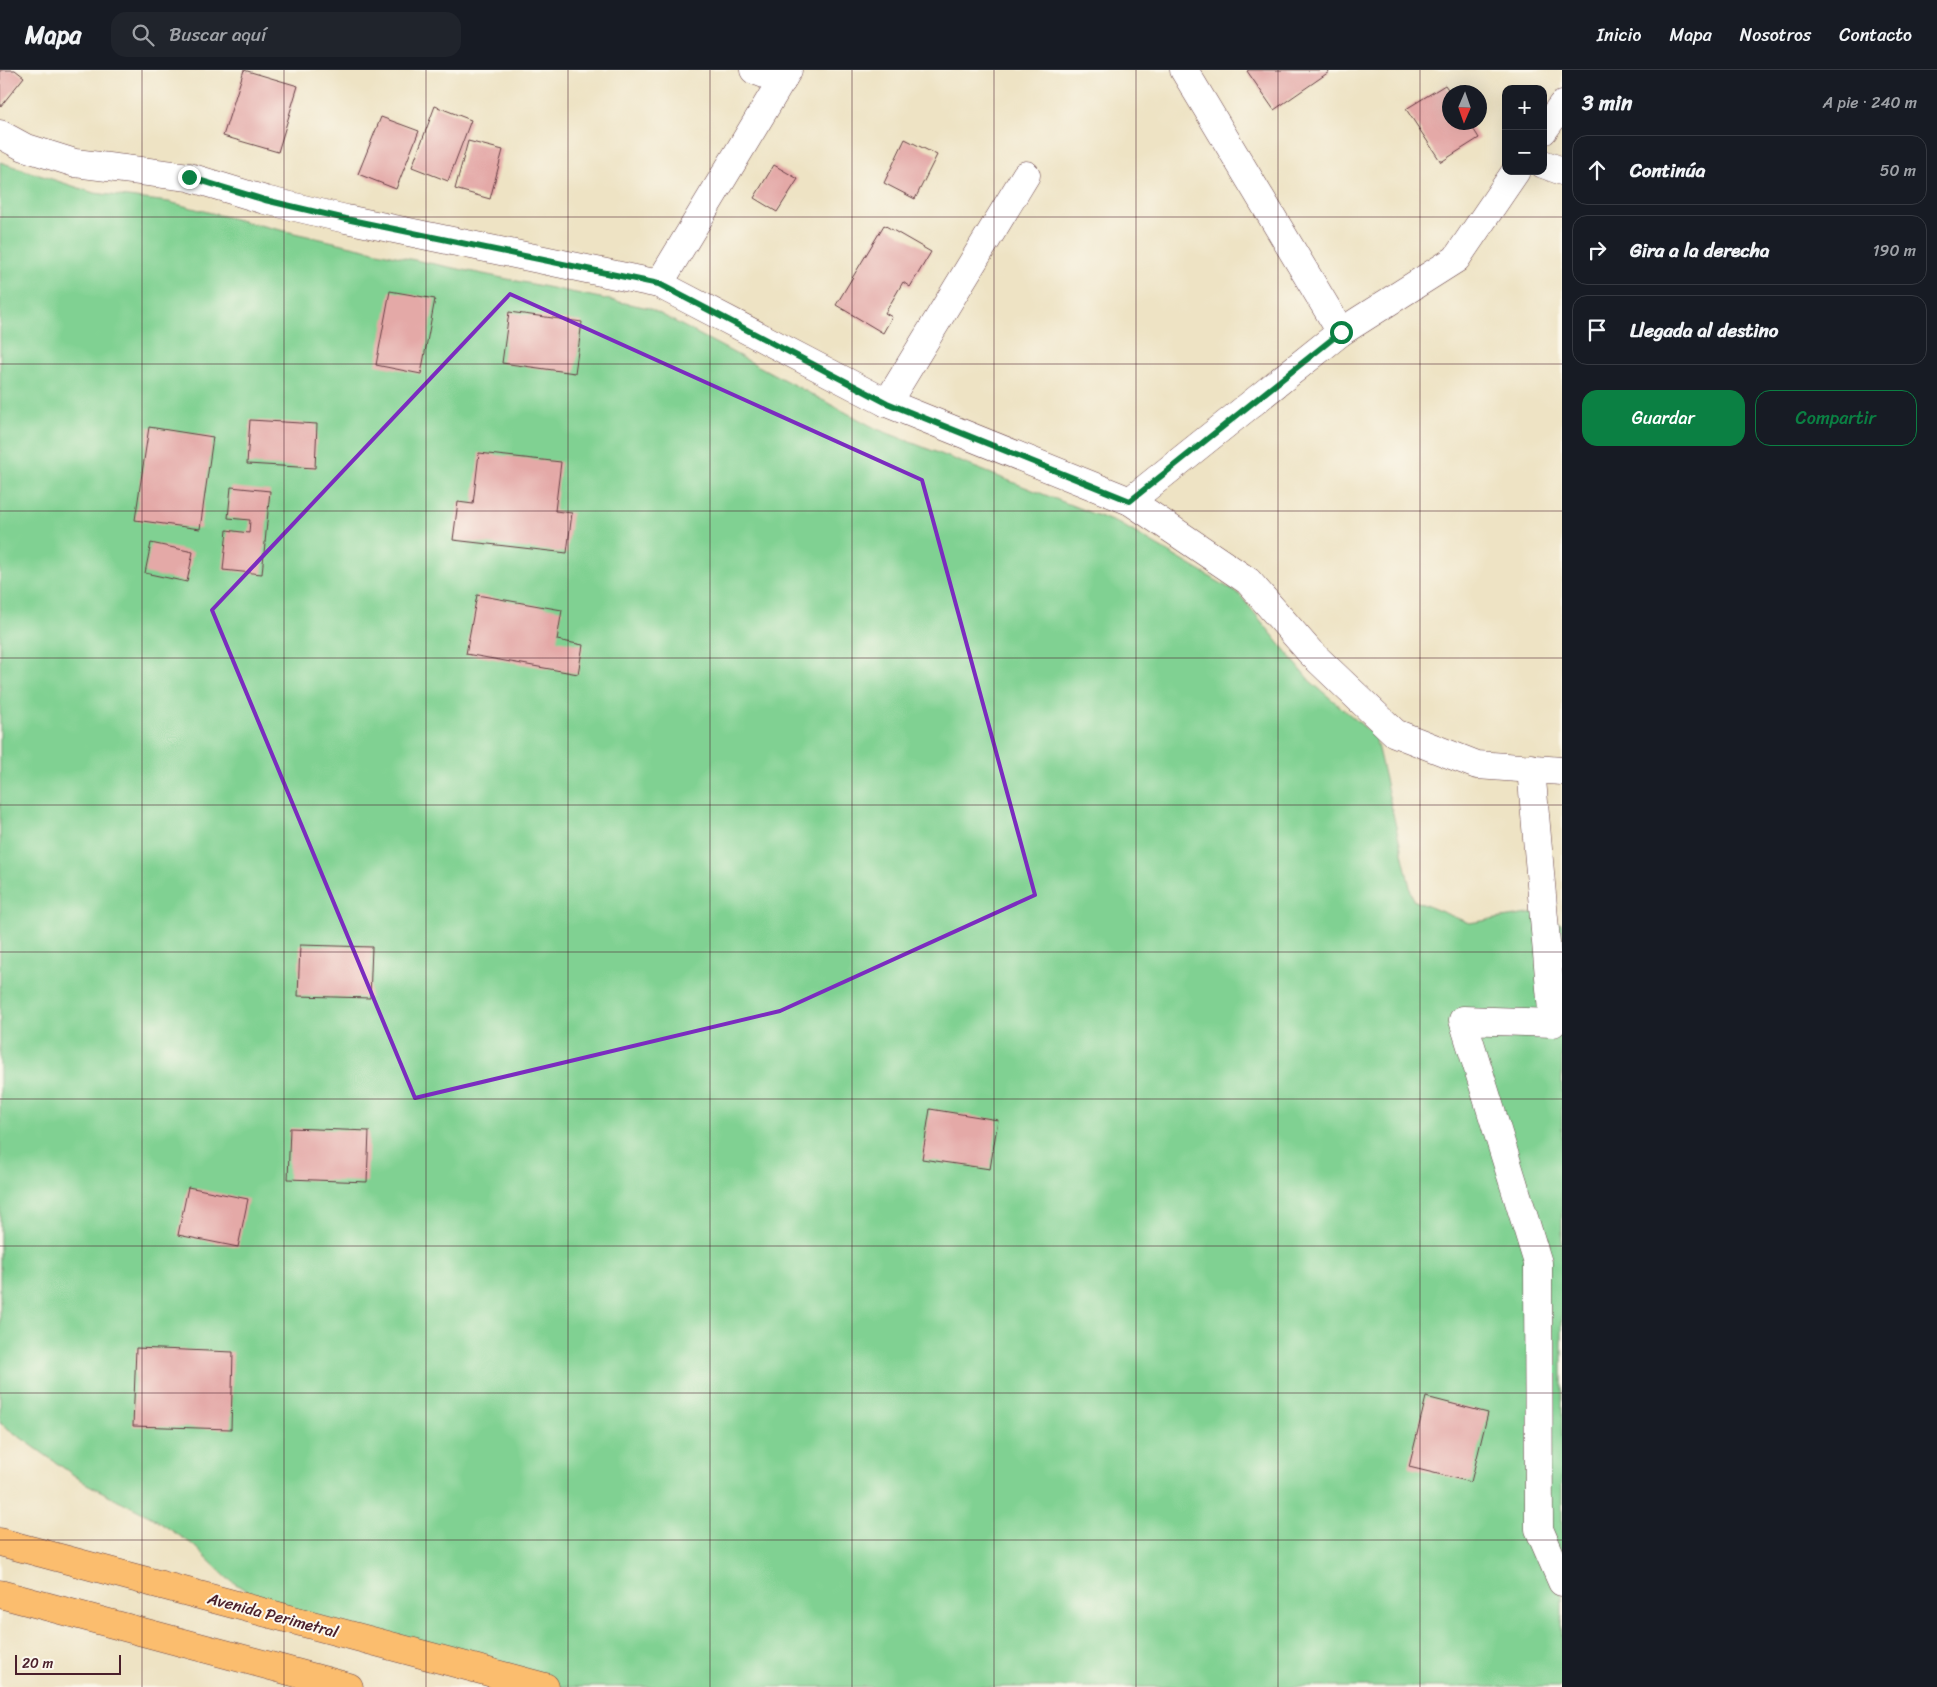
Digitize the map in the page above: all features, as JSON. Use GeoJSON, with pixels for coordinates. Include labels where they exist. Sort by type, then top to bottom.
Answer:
{"type":"FeatureCollection","features":[{"type":"Feature","properties":{"kind":"main road","name":"Avenida Perimetral"},"geometry":{"type":"LineString","coordinates":[[0,1542],[545,1687]]}},
{"type":"Feature","properties":{"kind":"main road"},"geometry":{"type":"LineString","coordinates":[[0,1594],[349,1687]]}},
{"type":"Feature","properties":{"kind":"street"},"geometry":{"type":"LineString","coordinates":[[659,284],[785,76],[754,70]]}},
{"type":"Feature","properties":{"kind":"street"},"geometry":{"type":"LineString","coordinates":[[1184,70],[1341,332]]}},
{"type":"Feature","properties":{"kind":"street"},"geometry":{"type":"LineString","coordinates":[[1544,130],[1562,105]]}},
{"type":"Feature","properties":{"kind":"street"},"geometry":{"type":"LineString","coordinates":[[0,134],[24,147],[75,163],[189,177],[265,200],[346,219],[659,284],[887,403],[1130,501],[1248,581],[1310,652],[1395,732],[1477,765],[1562,770]]}},
{"type":"Feature","properties":{"kind":"street"},"geometry":{"type":"LineString","coordinates":[[1547,165],[1562,171]]}},
{"type":"Feature","properties":{"kind":"street"},"geometry":{"type":"LineString","coordinates":[[887,403],[1026,175]]}},
{"type":"Feature","properties":{"kind":"street"},"geometry":{"type":"LineString","coordinates":[[1130,501],[1341,332],[1456,259],[1513,175]]}},
{"type":"Feature","properties":{"kind":"street"},"geometry":{"type":"LineString","coordinates":[[1531,768],[1553,1023],[1463,1020],[1538,1263],[1539,1529],[1562,1582]]}},
{"type":"Feature","properties":{"kind":"highlighted area"},"geometry":{"type":"Polygon","coordinates":[[[510,294],[922,480],[1035,895],[780,1011],[415,1098],[212,610],[510,294]]]}},
{"type":"Feature","properties":{"kind":"green space"},"geometry":{"type":"Polygon","coordinates":[[[0,162],[94,193],[169,202],[250,223],[400,257],[649,308],[877,429],[1122,525],[1239,594],[1310,681],[1375,736],[1413,900],[1469,923],[1535,913],[1562,924],[1562,1687],[548,1687],[283,1615],[227,1578],[192,1544],[153,1518],[85,1483],[0,1423],[0,162]]]}},
{"type":"Feature","properties":{"kind":"building"},"geometry":{"type":"Polygon","coordinates":[[[0,70],[15,70],[24,77],[0,107],[0,70]]]}},
{"type":"Feature","properties":{"kind":"building"},"geometry":{"type":"Polygon","coordinates":[[[244,70],[298,86],[278,152],[223,136],[244,70]]]}},
{"type":"Feature","properties":{"kind":"building"},"geometry":{"type":"Polygon","coordinates":[[[1328,70],[1329,72],[1274,110],[1247,71],[1328,70]]]}},
{"type":"Feature","properties":{"kind":"building"},"geometry":{"type":"Polygon","coordinates":[[[1442,87],[1442,130],[1474,130],[1479,138],[1441,162],[1406,109],[1442,87]]]}},
{"type":"Feature","properties":{"kind":"building"},"geometry":{"type":"Polygon","coordinates":[[[435,106],[471,120],[448,181],[412,167],[435,106]]]}},
{"type":"Feature","properties":{"kind":"building"},"geometry":{"type":"Polygon","coordinates":[[[381,117],[419,131],[396,189],[358,174],[381,117]]]}},
{"type":"Feature","properties":{"kind":"building"},"geometry":{"type":"Polygon","coordinates":[[[905,139],[937,155],[915,199],[884,183],[905,139]]]}},
{"type":"Feature","properties":{"kind":"building"},"geometry":{"type":"Polygon","coordinates":[[[468,141],[503,150],[490,199],[455,189],[468,141]]]}},
{"type":"Feature","properties":{"kind":"building"},"geometry":{"type":"Polygon","coordinates":[[[774,165],[798,179],[777,212],[754,198],[774,165]]]}},
{"type":"Feature","properties":{"kind":"building"},"geometry":{"type":"Polygon","coordinates":[[[884,225],[931,252],[910,287],[903,282],[885,313],[892,317],[883,333],[836,305],[884,225]]]}},
{"type":"Feature","properties":{"kind":"building"},"geometry":{"type":"Polygon","coordinates":[[[390,291],[435,299],[421,374],[376,365],[390,291]]]}},
{"type":"Feature","properties":{"kind":"building"},"geometry":{"type":"Polygon","coordinates":[[[509,312],[582,322],[575,373],[502,363],[509,312]]]}},
{"type":"Feature","properties":{"kind":"building"},"geometry":{"type":"Polygon","coordinates":[[[250,420],[317,424],[315,468],[247,464],[250,420]]]}},
{"type":"Feature","properties":{"kind":"building"},"geometry":{"type":"Polygon","coordinates":[[[149,427],[213,437],[200,529],[135,520],[149,427]]]}},
{"type":"Feature","properties":{"kind":"building"},"geometry":{"type":"Polygon","coordinates":[[[479,453],[561,462],[555,511],[572,513],[567,553],[453,540],[458,502],[473,504],[479,453]]]}},
{"type":"Feature","properties":{"kind":"building"},"geometry":{"type":"Polygon","coordinates":[[[231,487],[270,491],[262,574],[223,570],[227,530],[249,533],[250,520],[228,518],[231,487]]]}},
{"type":"Feature","properties":{"kind":"building"},"geometry":{"type":"Polygon","coordinates":[[[151,543],[193,552],[187,582],[145,573],[151,543]]]}},
{"type":"Feature","properties":{"kind":"building"},"geometry":{"type":"Polygon","coordinates":[[[477,595],[562,610],[557,640],[583,645],[578,674],[466,654],[477,595]]]}},
{"type":"Feature","properties":{"kind":"building"},"geometry":{"type":"Polygon","coordinates":[[[300,945],[372,947],[370,998],[298,996],[300,945]]]}},
{"type":"Feature","properties":{"kind":"building"},"geometry":{"type":"Polygon","coordinates":[[[930,1109],[998,1120],[990,1169],[922,1159],[930,1109]]]}},
{"type":"Feature","properties":{"kind":"building"},"geometry":{"type":"Polygon","coordinates":[[[290,1128],[369,1131],[367,1182],[288,1179],[290,1128]]]}},
{"type":"Feature","properties":{"kind":"building"},"geometry":{"type":"Polygon","coordinates":[[[188,1187],[248,1199],[238,1247],[178,1235],[188,1187]]]}},
{"type":"Feature","properties":{"kind":"building"},"geometry":{"type":"Polygon","coordinates":[[[136,1348],[233,1352],[231,1429],[133,1426],[136,1348]]]}},
{"type":"Feature","properties":{"kind":"building"},"geometry":{"type":"Polygon","coordinates":[[[1426,1397],[1488,1413],[1471,1482],[1409,1467],[1426,1397]]]}},
{"type":"Feature","properties":{"kind":"route"},"geometry":{"type":"LineString","coordinates":[[189,177],[265,200],[346,219],[659,284],[887,403],[1130,501],[1341,332]]}}]}
